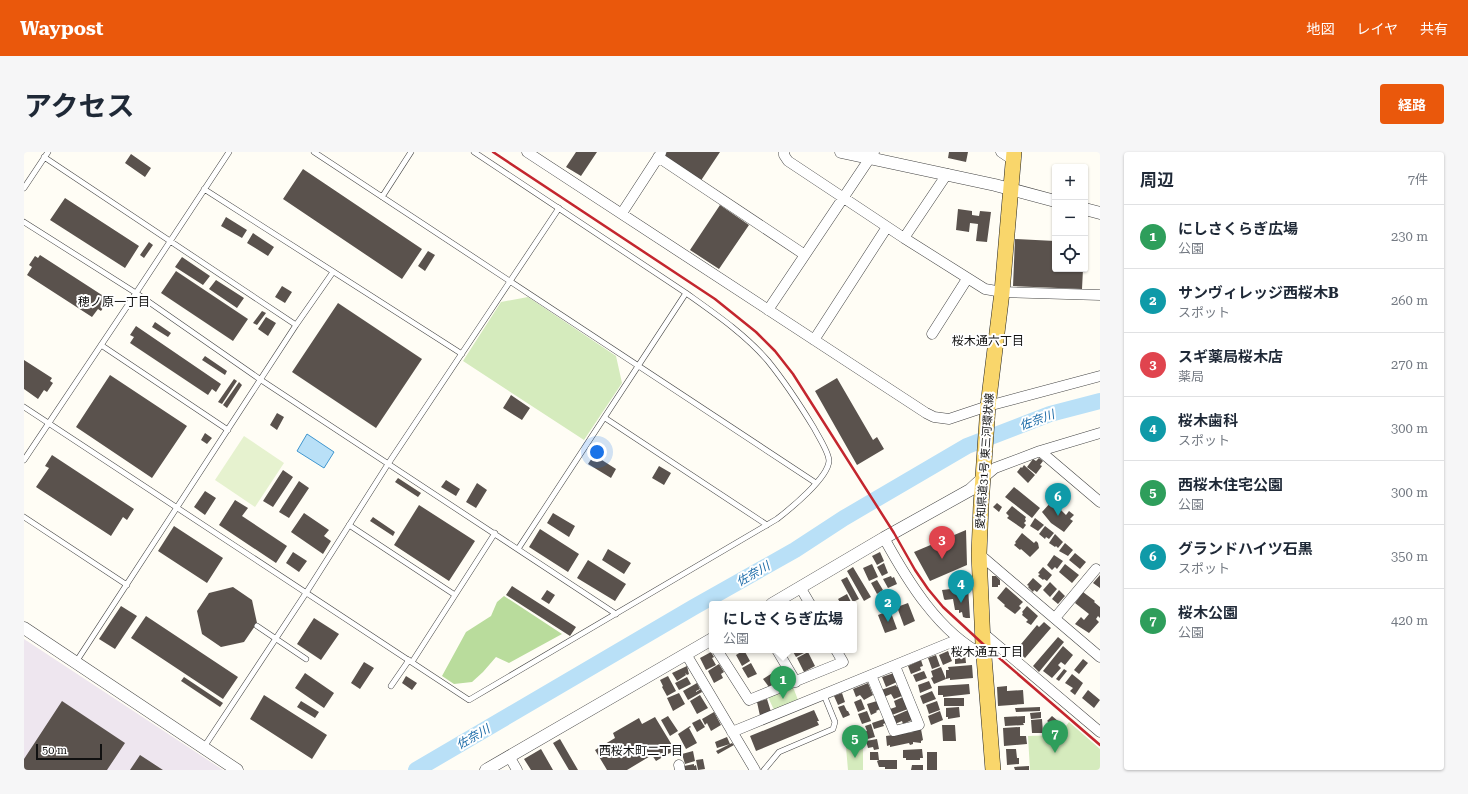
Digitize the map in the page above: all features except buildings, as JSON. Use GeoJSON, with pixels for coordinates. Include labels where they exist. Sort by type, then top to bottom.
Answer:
{"type":"FeatureCollection","features":[{"type":"Feature","properties":{"kind":"main road","name":"愛知県道31号 東三河環状線"},"geometry":{"type":"LineString","coordinates":[[992,770],[979,554],[988,406],[1002,292],[1011,189],[1009,155]]}},
{"type":"Feature","properties":{"kind":"street"},"geometry":{"type":"LineString","coordinates":[[527,152],[934,417],[949,419],[988,406],[1100,376]]}},
{"type":"Feature","properties":{"kind":"street"},"geometry":{"type":"LineString","coordinates":[[784,152],[784,155],[788,161],[887,227],[985,289],[1002,292],[1100,295]]}},
{"type":"Feature","properties":{"kind":"street"},"geometry":{"type":"LineString","coordinates":[[841,152],[872,155],[1052,200]]}},
{"type":"Feature","properties":{"kind":"street"},"geometry":{"type":"LineString","coordinates":[[622,213],[660,154],[805,256]]}},
{"type":"Feature","properties":{"kind":"street"},"geometry":{"type":"LineString","coordinates":[[768,310],[872,155]]}},
{"type":"Feature","properties":{"kind":"street"},"geometry":{"type":"LineString","coordinates":[[904,238],[947,174]]}},
{"type":"Feature","properties":{"kind":"street"},"geometry":{"type":"LineString","coordinates":[[1088,210],[1100,213]]}},
{"type":"Feature","properties":{"kind":"street"},"geometry":{"type":"LineString","coordinates":[[814,340],[887,227]]}},
{"type":"Feature","properties":{"kind":"street"},"geometry":{"type":"LineString","coordinates":[[932,334],[968,279]]}},
{"type":"Feature","properties":{"kind":"street"},"geometry":{"type":"LineString","coordinates":[[777,601],[884,538],[970,490],[983,472],[1040,451],[1100,433]]}},
{"type":"Feature","properties":{"kind":"street"},"geometry":{"type":"LineString","coordinates":[[1040,451],[1100,502]]}},
{"type":"Feature","properties":{"kind":"street"},"geometry":{"type":"LineString","coordinates":[[884,538],[920,596],[959,639],[984,655]]}},
{"type":"Feature","properties":{"kind":"street"},"geometry":{"type":"LineString","coordinates":[[979,554],[1100,657]]}},
{"type":"Feature","properties":{"kind":"street"},"geometry":{"type":"LineString","coordinates":[[1055,618],[1096,569]]}},
{"type":"Feature","properties":{"kind":"street"},"geometry":{"type":"LineString","coordinates":[[800,587],[808,601]]}},
{"type":"Feature","properties":{"kind":"street"},"geometry":{"type":"LineString","coordinates":[[24,628],[237,770]]}},
{"type":"Feature","properties":{"kind":"street"},"geometry":{"type":"LineString","coordinates":[[983,633],[1100,732]]}},
{"type":"Feature","properties":{"kind":"street"},"geometry":{"type":"LineString","coordinates":[[732,732],[959,639]]}},
{"type":"Feature","properties":{"kind":"street"},"geometry":{"type":"LineString","coordinates":[[486,770],[709,642]]}},
{"type":"Feature","properties":{"kind":"street"},"geometry":{"type":"LineString","coordinates":[[719,653],[748,700],[843,662],[838,653]]}},
{"type":"Feature","properties":{"kind":"street"},"geometry":{"type":"LineString","coordinates":[[779,653],[796,682]]}},
{"type":"Feature","properties":{"kind":"street"},"geometry":{"type":"LineString","coordinates":[[686,654],[755,770]]}},
{"type":"Feature","properties":{"kind":"street"},"geometry":{"type":"LineString","coordinates":[[871,675],[894,731],[919,725],[895,666]]}},
{"type":"Feature","properties":{"kind":"street"},"geometry":{"type":"LineString","coordinates":[[509,756],[517,770]]}},
{"type":"Feature","properties":{"kind":"lane"},"geometry":{"type":"LineString","coordinates":[[24,460],[136,294],[229,152]]}},
{"type":"Feature","properties":{"kind":"lane"},"geometry":{"type":"LineString","coordinates":[[314,152],[816,483]]}},
{"type":"Feature","properties":{"kind":"lane"},"geometry":{"type":"LineString","coordinates":[[382,197],[411,152]]}},
{"type":"Feature","properties":{"kind":"lane"},"geometry":{"type":"LineString","coordinates":[[24,407],[469,700],[767,525],[797,504],[827,468],[829,460],[824,445],[798,401],[767,360],[750,342],[686,293],[474,152]]}},
{"type":"Feature","properties":{"kind":"lane"},"geometry":{"type":"LineString","coordinates":[[24,188],[46,154],[170,241],[296,325]]}},
{"type":"Feature","properties":{"kind":"lane"},"geometry":{"type":"LineString","coordinates":[[204,189],[462,354]]}},
{"type":"Feature","properties":{"kind":"lane"},"geometry":{"type":"LineString","coordinates":[[204,747],[306,593],[388,464],[558,208]]}},
{"type":"Feature","properties":{"kind":"lane"},"geometry":{"type":"LineString","coordinates":[[24,222],[136,294],[261,380],[616,614]]}},
{"type":"Feature","properties":{"kind":"lane"},"geometry":{"type":"LineString","coordinates":[[76,663],[296,325],[333,272]]}},
{"type":"Feature","properties":{"kind":"lane"},"geometry":{"type":"LineString","coordinates":[[518,549],[686,293]]}},
{"type":"Feature","properties":{"kind":"lane"},"geometry":{"type":"LineString","coordinates":[[101,345],[228,430]]}},
{"type":"Feature","properties":{"kind":"lane"},"geometry":{"type":"LineString","coordinates":[[605,418],[767,525]]}},
{"type":"Feature","properties":{"kind":"lane"},"geometry":{"type":"LineString","coordinates":[[24,517],[127,585]]}},
{"type":"Feature","properties":{"kind":"lane"},"geometry":{"type":"LineString","coordinates":[[349,526],[455,595]]}},
{"type":"Feature","properties":{"kind":"lane"},"geometry":{"type":"LineString","coordinates":[[391,686],[455,595],[495,533]]}},
{"type":"Feature","properties":{"kind":"lane"},"geometry":{"type":"LineString","coordinates":[[258,626],[306,658]]}},
{"type":"Feature","properties":{"kind":"lane"},"geometry":{"type":"LineString","coordinates":[[764,770],[779,752],[833,729],[835,722],[824,695]]}},
{"type":"Feature","properties":{"kind":"shaded area"},"geometry":{"type":"Polygon","coordinates":[[[24,639],[223,770],[24,770],[24,639]]]}},
{"type":"Feature","properties":{"kind":"green space"},"geometry":{"type":"Polygon","coordinates":[[[528,297],[616,356],[622,383],[584,440],[463,361],[501,302],[528,297]]]}},
{"type":"Feature","properties":{"kind":"green space"},"geometry":{"type":"Polygon","coordinates":[[[244,436],[284,463],[255,507],[215,480],[244,436]]]}},
{"type":"Feature","properties":{"kind":"green space"},"geometry":{"type":"Polygon","coordinates":[[[504,596],[562,634],[509,663],[496,657],[472,682],[454,684],[442,676],[466,632],[491,616],[497,602],[504,596]]]}},
{"type":"Feature","properties":{"kind":"green space"},"geometry":{"type":"Polygon","coordinates":[[[793,687],[798,700],[774,710],[768,697],[793,687]]]}},
{"type":"Feature","properties":{"kind":"green space"},"geometry":{"type":"Polygon","coordinates":[[[1069,722],[1100,749],[1100,770],[1030,770],[1028,736],[1059,735],[1069,722]]]}},
{"type":"Feature","properties":{"kind":"green space"},"geometry":{"type":"Polygon","coordinates":[[[863,744],[863,770],[848,770],[846,747],[863,744]]]}},
{"type":"Feature","properties":{"kind":"water"},"geometry":{"type":"Polygon","coordinates":[[[307,434],[334,452],[324,468],[297,451],[307,434]]]}},
{"type":"Feature","properties":{"kind":"waterway","name":"佐奈川"},"geometry":{"type":"LineString","coordinates":[[416,770],[694,607],[795,550],[844,518],[967,446],[1050,414],[1100,401]]}},
{"type":"Feature","properties":{"kind":"railway"},"geometry":{"type":"LineString","coordinates":[[493,152],[715,299],[756,332],[775,351],[793,374],[928,589],[943,607],[983,644],[1100,745]]}},
{"type":"Feature","properties":{"kind":"place","name":"グランドハイツ石黒"},"geometry":{"type":"Point","coordinates":[1058,516]}},
{"type":"Feature","properties":{"kind":"place","name":"スギ薬局桜木店"},"geometry":{"type":"Point","coordinates":[942,559]}},
{"type":"Feature","properties":{"kind":"place","name":"桜木歯科"},"geometry":{"type":"Point","coordinates":[961,603]}},
{"type":"Feature","properties":{"kind":"place","name":"サンヴィレッジ西桜木B"},"geometry":{"type":"Point","coordinates":[888,622]}},
{"type":"Feature","properties":{"kind":"place","name":"にしさくらぎ広場"},"geometry":{"type":"Point","coordinates":[783,699]}},
{"type":"Feature","properties":{"kind":"place","name":"桜木公園"},"geometry":{"type":"Point","coordinates":[1055,753]}},
{"type":"Feature","properties":{"kind":"place","name":"西桜木住宅公園"},"geometry":{"type":"Point","coordinates":[855,758]}},
{"type":"Feature","properties":{"kind":"district","name":"穂ノ原一丁目"},"geometry":{"type":"Point","coordinates":[114,302]}},
{"type":"Feature","properties":{"kind":"district","name":"桜木通六丁目"},"geometry":{"type":"Point","coordinates":[988,341]}},
{"type":"Feature","properties":{"kind":"district","name":"桜木通五丁目"},"geometry":{"type":"Point","coordinates":[987,652]}},
{"type":"Feature","properties":{"kind":"district","name":"西桜木町二丁目"},"geometry":{"type":"Point","coordinates":[641,751]}}]}
